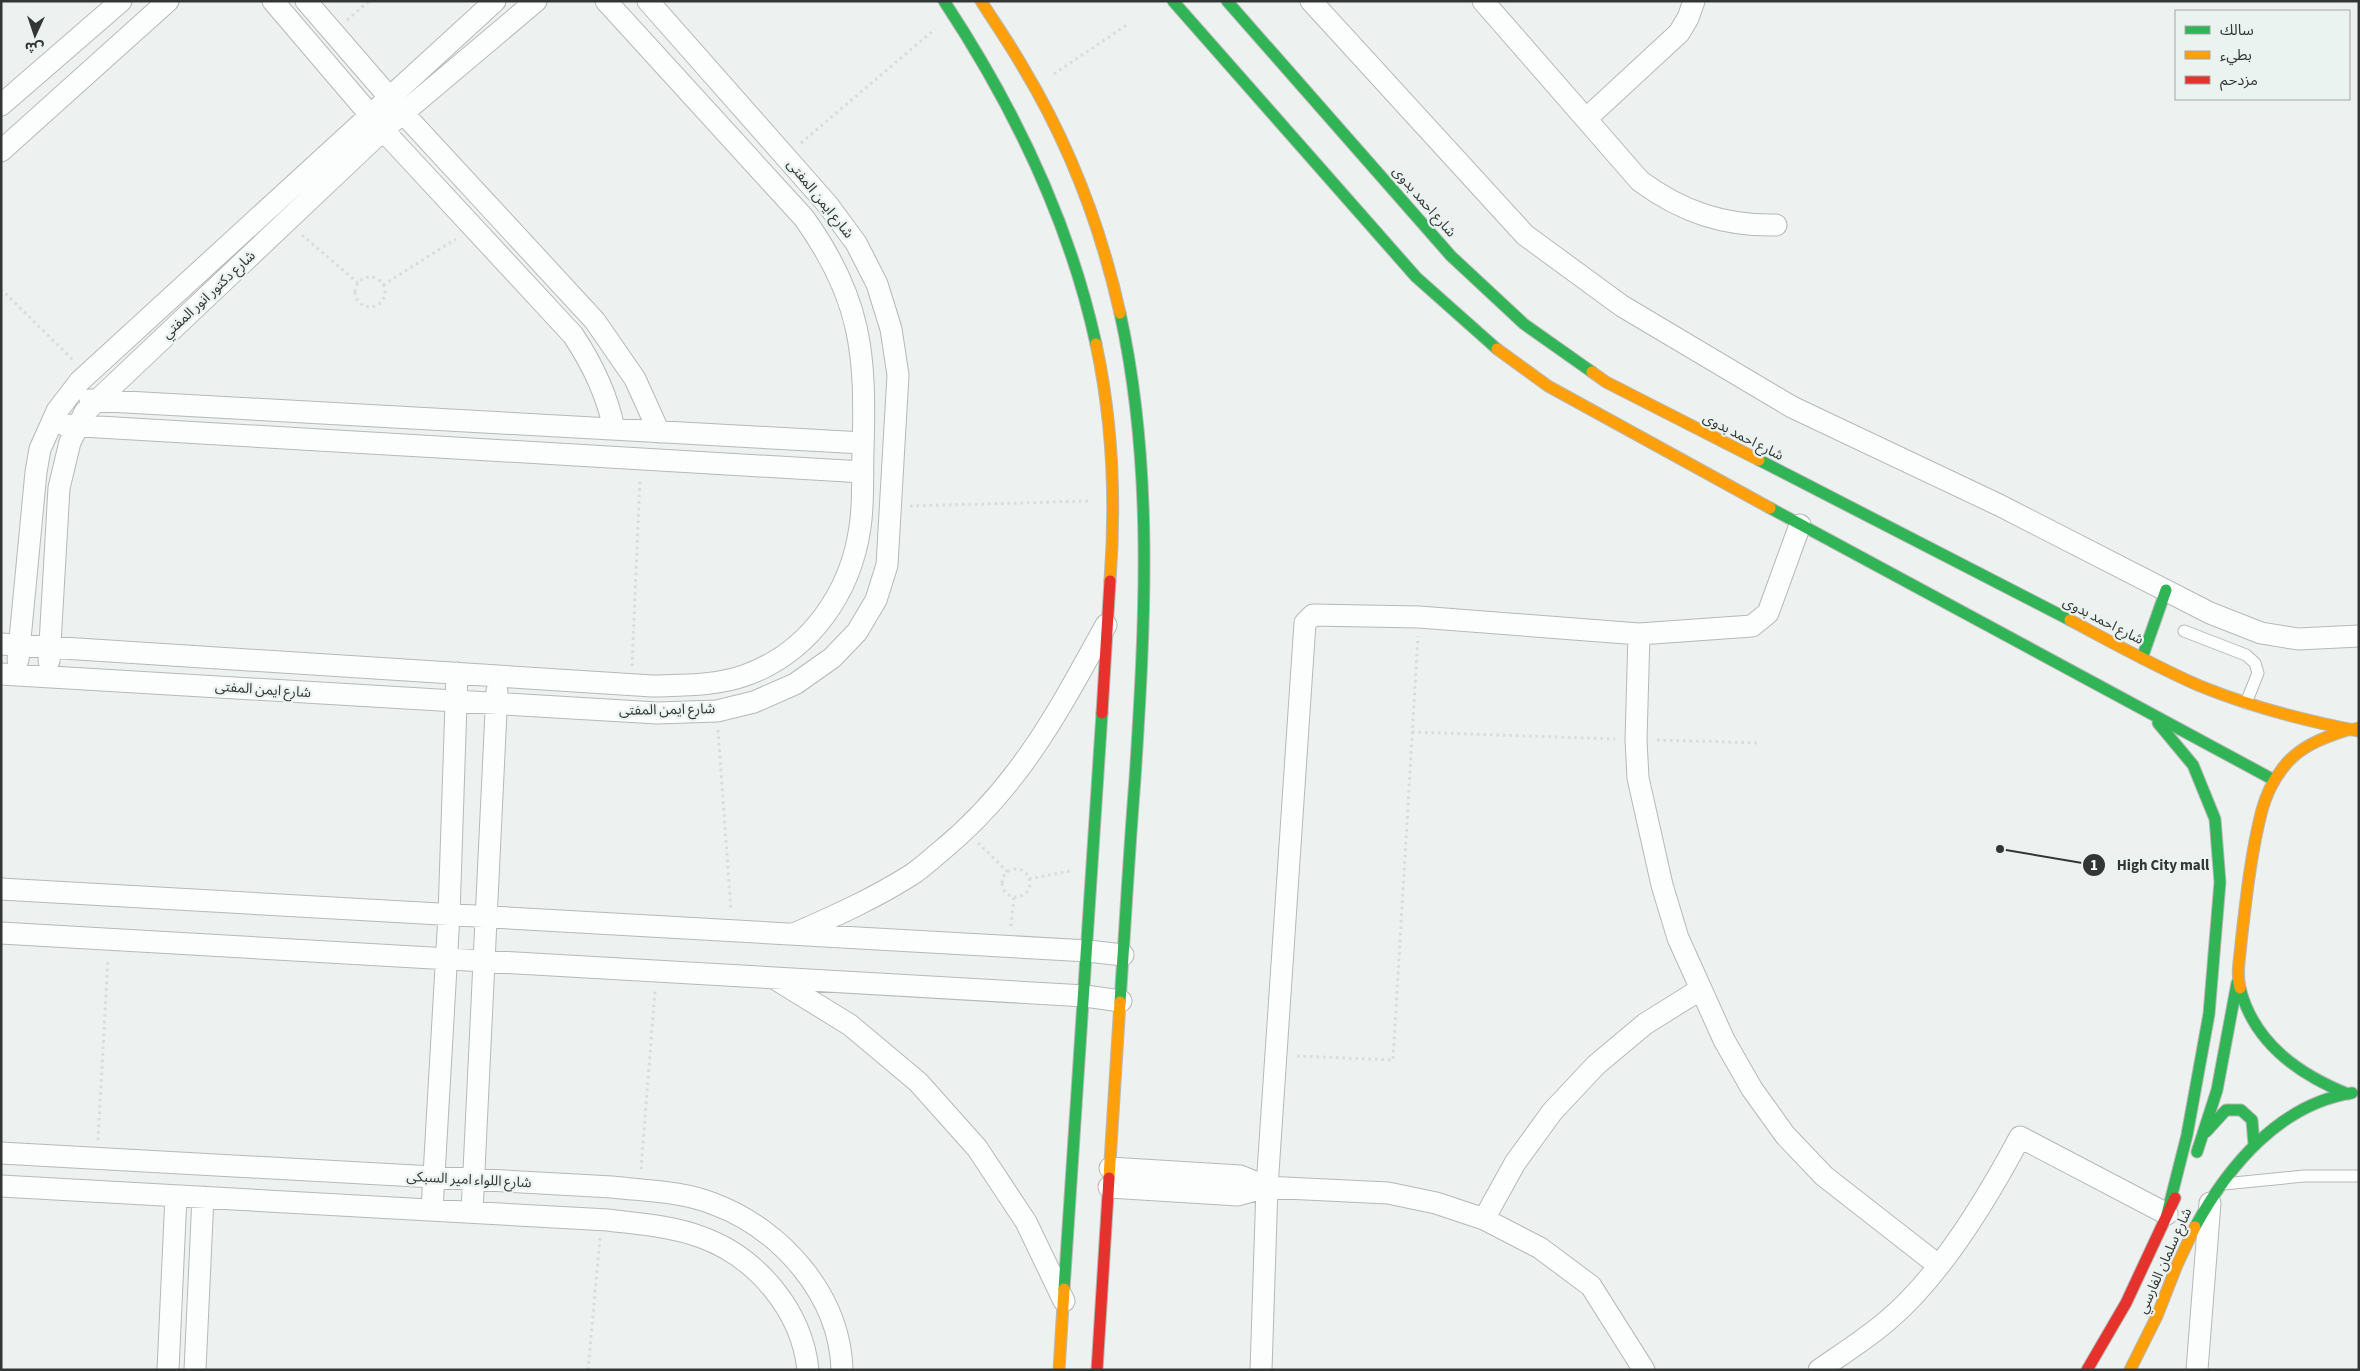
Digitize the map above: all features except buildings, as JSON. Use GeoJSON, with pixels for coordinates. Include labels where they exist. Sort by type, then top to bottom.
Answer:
{"type":"FeatureCollection","features":[{"type":"Feature","properties":{"kind":"street"},"geometry":{"type":"LineString","coordinates":[[1,105],[121,1]]}},
{"type":"Feature","properties":{"kind":"street"},"geometry":{"type":"LineString","coordinates":[[1,151],[168,1]]}},
{"type":"Feature","properties":{"kind":"street"},"geometry":{"type":"LineString","coordinates":[[273,1],[377,123],[573,335],[589,359],[602,384],[614,429]]}},
{"type":"Feature","properties":{"kind":"street"},"geometry":{"type":"LineString","coordinates":[[306,1],[396,106],[595,321],[634,379],[659,432]]}},
{"type":"Feature","properties":{"kind":"street","name":"شارع دكتور انور المفتي"},"geometry":{"type":"LineString","coordinates":[[9,674],[10,645],[40,449],[50,425],[65,399],[87,375],[396,106],[495,1]]}},
{"type":"Feature","properties":{"kind":"street","name":"شارع دكتور انور المفتي"},"geometry":{"type":"LineString","coordinates":[[396,106],[536,1]]}},
{"type":"Feature","properties":{"kind":"street","name":"شارع ايمن المفتى"},"geometry":{"type":"LineString","coordinates":[[10,645],[631,684],[700,685],[745,676],[775,661],[802,642],[824,617],[842,588],[854,560],[861,525],[864,443],[862,354],[855,318],[843,282],[826,248],[804,218],[606,1]]}},
{"type":"Feature","properties":{"kind":"street","name":"شارع ايمن المفتى"},"geometry":{"type":"LineString","coordinates":[[9,674],[456,703],[657,713],[717,710],[754,702],[795,684],[832,658],[857,632],[876,600],[887,565],[892,507],[898,375],[891,329],[877,284],[856,243],[828,205],[648,1]]}},
{"type":"Feature","properties":{"kind":"street"},"geometry":{"type":"LineString","coordinates":[[944,1],[989,72],[1023,135],[1052,201],[1075,268],[1094,337],[1108,422],[1114,526],[1060,1370]]}},
{"type":"Feature","properties":{"kind":"street"},"geometry":{"type":"LineString","coordinates":[[981,1],[1008,39],[1047,106],[1079,176],[1105,249],[1125,324],[1137,398],[1144,500],[1145,583],[1097,1370]]}},
{"type":"Feature","properties":{"kind":"street"},"geometry":{"type":"LineString","coordinates":[[1173,1],[1416,277],[1489,343],[1548,386],[1800,525],[2274,780]]}},
{"type":"Feature","properties":{"kind":"street","name":"شارع احمد بدوى"},"geometry":{"type":"LineString","coordinates":[[1227,1],[1451,256],[1524,324],[1606,382],[2203,688],[2245,704],[2314,724],[2355,730]]}},
{"type":"Feature","properties":{"kind":"street"},"geometry":{"type":"LineString","coordinates":[[1311,1],[1524,235],[1622,306],[1792,407],[1998,505],[2210,613],[2261,633],[2298,639],[2359,636]]}},
{"type":"Feature","properties":{"kind":"street"},"geometry":{"type":"LineString","coordinates":[[1483,1],[1640,181],[1673,203],[1711,219],[1740,224],[1776,225]]}},
{"type":"Feature","properties":{"kind":"street"},"geometry":{"type":"LineString","coordinates":[[1587,118],[1667,46],[1688,18],[1694,1]]}},
{"type":"Feature","properties":{"kind":"street","name":"شارع دكتور انور المفتي"},"geometry":{"type":"LineString","coordinates":[[48,676],[59,488],[70,442],[77,426],[96,401],[287,222],[377,123]]}},
{"type":"Feature","properties":{"kind":"street"},"geometry":{"type":"LineString","coordinates":[[65,399],[864,443]]}},
{"type":"Feature","properties":{"kind":"street"},"geometry":{"type":"LineString","coordinates":[[194,406],[194,433]]}},
{"type":"Feature","properties":{"kind":"street"},"geometry":{"type":"LineString","coordinates":[[50,425],[862,472]]}},
{"type":"Feature","properties":{"kind":"street"},"geometry":{"type":"LineString","coordinates":[[1260,1370],[1267,1187],[1303,628],[1308,618],[1313,616],[1419,617],[1639,634],[1752,626],[1762,620],[1771,606],[1800,525]]}},
{"type":"Feature","properties":{"kind":"street"},"geometry":{"type":"LineString","coordinates":[[2142,658],[2166,590]]}},
{"type":"Feature","properties":{"kind":"street"},"geometry":{"type":"LineString","coordinates":[[792,935],[855,907],[912,874],[966,830],[990,806],[1017,774],[1063,702],[1108,621]]}},
{"type":"Feature","properties":{"kind":"street"},"geometry":{"type":"LineString","coordinates":[[1639,634],[1636,740],[1638,778],[1662,885],[1678,938],[1724,1040],[1752,1089],[1786,1135],[1824,1176],[1938,1265]]}},
{"type":"Feature","properties":{"kind":"street"},"geometry":{"type":"LineString","coordinates":[[432,1210],[446,959],[457,673]]}},
{"type":"Feature","properties":{"kind":"street"},"geometry":{"type":"LineString","coordinates":[[472,1212],[498,675]]}},
{"type":"Feature","properties":{"kind":"street"},"geometry":{"type":"LineString","coordinates":[[2147,711],[2192,765],[2215,820],[2220,882],[2208,1014],[2187,1135],[2167,1214]]}},
{"type":"Feature","properties":{"kind":"street"},"geometry":{"type":"LineString","coordinates":[[2167,1214],[2206,1132],[2215,1097],[2238,979],[2242,927],[2262,810],[2274,780],[2288,762],[2306,746],[2319,739],[2355,730]]}},
{"type":"Feature","properties":{"kind":"street"},"geometry":{"type":"LineString","coordinates":[[1,890],[1010,946],[1123,955]]}},
{"type":"Feature","properties":{"kind":"street"},"geometry":{"type":"LineString","coordinates":[[1,933],[1085,996],[1121,1001]]}},
{"type":"Feature","properties":{"kind":"street"},"geometry":{"type":"LineString","coordinates":[[774,978],[850,1025],[918,1082],[977,1148],[1026,1222],[1064,1302]]}},
{"type":"Feature","properties":{"kind":"street"},"geometry":{"type":"LineString","coordinates":[[2238,979],[2248,1012],[2271,1049],[2294,1068],[2327,1087],[2353,1093]]}},
{"type":"Feature","properties":{"kind":"street"},"geometry":{"type":"LineString","coordinates":[[1484,1219],[1515,1163],[1552,1112],[1596,1065],[1645,1024],[1701,989]]}},
{"type":"Feature","properties":{"kind":"street","name":"شارع سلمان الفارسي"},"geometry":{"type":"LineString","coordinates":[[2130,1370],[2160,1310],[2182,1252],[2216,1190],[2254,1145],[2283,1121],[2314,1104],[2353,1093]]}},
{"type":"Feature","properties":{"kind":"street"},"geometry":{"type":"LineString","coordinates":[[2206,1132],[2226,1110],[2241,1110],[2252,1120],[2254,1145]]}},
{"type":"Feature","properties":{"kind":"street"},"geometry":{"type":"LineString","coordinates":[[1820,1370],[1888,1320],[1938,1265],[1975,1216],[2020,1137],[2167,1214]]}},
{"type":"Feature","properties":{"kind":"street","name":"شارع اللواء امير السبكى"},"geometry":{"type":"LineString","coordinates":[[1,1153],[612,1187],[677,1194],[712,1203],[746,1218],[776,1239],[801,1266],[821,1296],[835,1330],[842,1370]]}},
{"type":"Feature","properties":{"kind":"street"},"geometry":{"type":"LineString","coordinates":[[1110,1178],[1238,1194],[1267,1187],[1388,1194],[1436,1203],[1484,1219],[1540,1248],[1591,1286],[1644,1370]]}},
{"type":"Feature","properties":{"kind":"street"},"geometry":{"type":"LineString","coordinates":[[1,1186],[605,1220],[685,1233],[702,1237],[732,1252],[759,1272],[780,1298],[797,1327],[808,1370]]}},
{"type":"Feature","properties":{"kind":"street"},"geometry":{"type":"LineString","coordinates":[[605,1220],[612,1187]]}},
{"type":"Feature","properties":{"kind":"street"},"geometry":{"type":"LineString","coordinates":[[2197,1370],[2216,1190]]}},
{"type":"Feature","properties":{"kind":"street"},"geometry":{"type":"LineString","coordinates":[[168,1370],[176,1196]]}},
{"type":"Feature","properties":{"kind":"street"},"geometry":{"type":"LineString","coordinates":[[195,1370],[203,1198]]}},
{"type":"Feature","properties":{"kind":"street","name":"شارع سلمان الفارسي"},"geometry":{"type":"LineString","coordinates":[[2086,1370],[2126,1303],[2167,1214]]}},
{"type":"Feature","properties":{"kind":"lane"},"geometry":{"type":"LineString","coordinates":[[2184,631],[2246,655],[2255,662],[2258,673],[2245,704]]}},
{"type":"Feature","properties":{"kind":"lane"},"geometry":{"type":"LineString","coordinates":[[2216,1190],[2304,1176],[2359,1176]]}},
{"type":"Feature","properties":{"kind":"path"},"geometry":{"type":"LineString","coordinates":[[333,33],[369,1]]}},
{"type":"Feature","properties":{"kind":"path"},"geometry":{"type":"LineString","coordinates":[[785,157],[953,14]]}},
{"type":"Feature","properties":{"kind":"path"},"geometry":{"type":"LineString","coordinates":[[1036,87],[1128,24]]}},
{"type":"Feature","properties":{"kind":"path"},"geometry":{"type":"LineString","coordinates":[[287,222],[358,283]]}},
{"type":"Feature","properties":{"kind":"path"},"geometry":{"type":"LineString","coordinates":[[383,285],[474,229]]}},
{"type":"Feature","properties":{"kind":"path"},"geometry":{"type":"LineString","coordinates":[[368,278],[374,278],[383,285],[384,296],[381,302],[377,305],[366,307],[360,304],[355,294],[358,283],[368,278]]}},
{"type":"Feature","properties":{"kind":"path"},"geometry":{"type":"LineString","coordinates":[[1,289],[87,375]]}},
{"type":"Feature","properties":{"kind":"path"},"geometry":{"type":"LineString","coordinates":[[631,684],[640,459]]}},
{"type":"Feature","properties":{"kind":"path"},"geometry":{"type":"LineString","coordinates":[[892,507],[1113,501]]}},
{"type":"Feature","properties":{"kind":"path"},"geometry":{"type":"LineString","coordinates":[[1276,1055],[1393,1060],[1419,617]]}},
{"type":"Feature","properties":{"kind":"path"},"geometry":{"type":"LineString","coordinates":[[717,710],[732,931]]}},
{"type":"Feature","properties":{"kind":"path"},"geometry":{"type":"LineString","coordinates":[[1412,732],[1761,744]]}},
{"type":"Feature","properties":{"kind":"path"},"geometry":{"type":"LineString","coordinates":[[966,830],[1008,872]]}},
{"type":"Feature","properties":{"kind":"path"},"geometry":{"type":"LineString","coordinates":[[1029,879],[1093,866]]}},
{"type":"Feature","properties":{"kind":"path"},"geometry":{"type":"LineString","coordinates":[[1012,870],[1022,871],[1029,879],[1026,892],[1014,897],[1004,892],[1002,886],[1004,876],[1008,872],[1012,870]]}},
{"type":"Feature","properties":{"kind":"path"},"geometry":{"type":"LineString","coordinates":[[1010,946],[1014,897]]}},
{"type":"Feature","properties":{"kind":"path"},"geometry":{"type":"LineString","coordinates":[[97,1158],[109,939]]}},
{"type":"Feature","properties":{"kind":"path"},"geometry":{"type":"LineString","coordinates":[[640,1190],[656,972]]}},
{"type":"Feature","properties":{"kind":"path"},"geometry":{"type":"LineString","coordinates":[[588,1370],[605,1220]]}},
{"type":"Feature","properties":{"kind":"traffic: fast"},"geometry":{"type":"LineString","coordinates":[[944,1],[970,41],[1016,123],[1036,166],[1071,253],[1085,298],[1096,344]]}},
{"type":"Feature","properties":{"kind":"traffic: fast"},"geometry":{"type":"LineString","coordinates":[[1173,1],[1416,277],[1497,349]]}},
{"type":"Feature","properties":{"kind":"traffic: fast"},"geometry":{"type":"LineString","coordinates":[[1227,1],[1451,256],[1524,324],[1592,372]]}},
{"type":"Feature","properties":{"kind":"traffic: fast"},"geometry":{"type":"LineString","coordinates":[[1120,313],[1131,371],[1138,429],[1144,546],[1144,604],[1139,721],[1120,1002]]}},
{"type":"Feature","properties":{"kind":"traffic: fast"},"geometry":{"type":"LineString","coordinates":[[1759,460],[2070,620]]}},
{"type":"Feature","properties":{"kind":"traffic: fast"},"geometry":{"type":"LineString","coordinates":[[1770,508],[2274,780]]}},
{"type":"Feature","properties":{"kind":"traffic: fast"},"geometry":{"type":"LineString","coordinates":[[2142,658],[2166,590]]}},
{"type":"Feature","properties":{"kind":"traffic: fast"},"geometry":{"type":"LineString","coordinates":[[1064,1289],[1102,713]]}},
{"type":"Feature","properties":{"kind":"traffic: fast"},"geometry":{"type":"LineString","coordinates":[[2158,723],[2193,765],[2215,819],[2220,882],[2209,1014],[2187,1135],[2167,1214]]}},
{"type":"Feature","properties":{"kind":"traffic: fast"},"geometry":{"type":"LineString","coordinates":[[2197,1152],[2217,1090],[2237,983]]}},
{"type":"Feature","properties":{"kind":"traffic: fast"},"geometry":{"type":"LineString","coordinates":[[2240,988],[2247,1008],[2256,1025],[2280,1054],[2312,1077],[2348,1094]]}},
{"type":"Feature","properties":{"kind":"traffic: fast"},"geometry":{"type":"LineString","coordinates":[[2195,1227],[2223,1182],[2259,1141],[2279,1124],[2302,1110],[2326,1099],[2352,1093]]}},
{"type":"Feature","properties":{"kind":"traffic: fast"},"geometry":{"type":"LineString","coordinates":[[2206,1132],[2226,1110],[2241,1110],[2252,1120],[2254,1145]]}},
{"type":"Feature","properties":{"kind":"traffic: slow"},"geometry":{"type":"LineString","coordinates":[[981,1],[1014,52],[1040,98],[1069,157],[1093,218],[1120,313]]}},
{"type":"Feature","properties":{"kind":"traffic: slow"},"geometry":{"type":"LineString","coordinates":[[1096,344],[1106,403],[1112,462],[1113,521],[1110,581]]}},
{"type":"Feature","properties":{"kind":"traffic: slow"},"geometry":{"type":"LineString","coordinates":[[1497,349],[1548,386],[1770,508]]}},
{"type":"Feature","properties":{"kind":"traffic: slow"},"geometry":{"type":"LineString","coordinates":[[1592,372],[1606,382],[1759,460]]}},
{"type":"Feature","properties":{"kind":"traffic: slow"},"geometry":{"type":"LineString","coordinates":[[2070,620],[2167,671],[2220,694],[2279,713],[2359,731]]}},
{"type":"Feature","properties":{"kind":"traffic: slow"},"geometry":{"type":"LineString","coordinates":[[2349,730],[2359,728]]}},
{"type":"Feature","properties":{"kind":"traffic: slow"},"geometry":{"type":"LineString","coordinates":[[2240,988],[2238,976],[2249,876],[2258,826],[2268,794],[2279,774],[2295,755],[2311,744],[2347,730]]}},
{"type":"Feature","properties":{"kind":"traffic: slow"},"geometry":{"type":"LineString","coordinates":[[1109,1178],[1120,1002]]}},
{"type":"Feature","properties":{"kind":"traffic: slow"},"geometry":{"type":"LineString","coordinates":[[2130,1370],[2157,1316],[2177,1265],[2195,1227]]}},
{"type":"Feature","properties":{"kind":"traffic: slow"},"geometry":{"type":"LineString","coordinates":[[1059,1370],[1064,1289]]}},
{"type":"Feature","properties":{"kind":"traffic: jam"},"geometry":{"type":"LineString","coordinates":[[1102,713],[1110,581]]}},
{"type":"Feature","properties":{"kind":"traffic: jam"},"geometry":{"type":"LineString","coordinates":[[1097,1370],[1109,1178]]}},
{"type":"Feature","properties":{"kind":"traffic: jam"},"geometry":{"type":"LineString","coordinates":[[2087,1370],[2126,1303],[2175,1198]]}},
{"type":"Feature","properties":{"kind":"place","name":"High City mall"},"geometry":{"type":"Point","coordinates":[2000,849]}}]}
